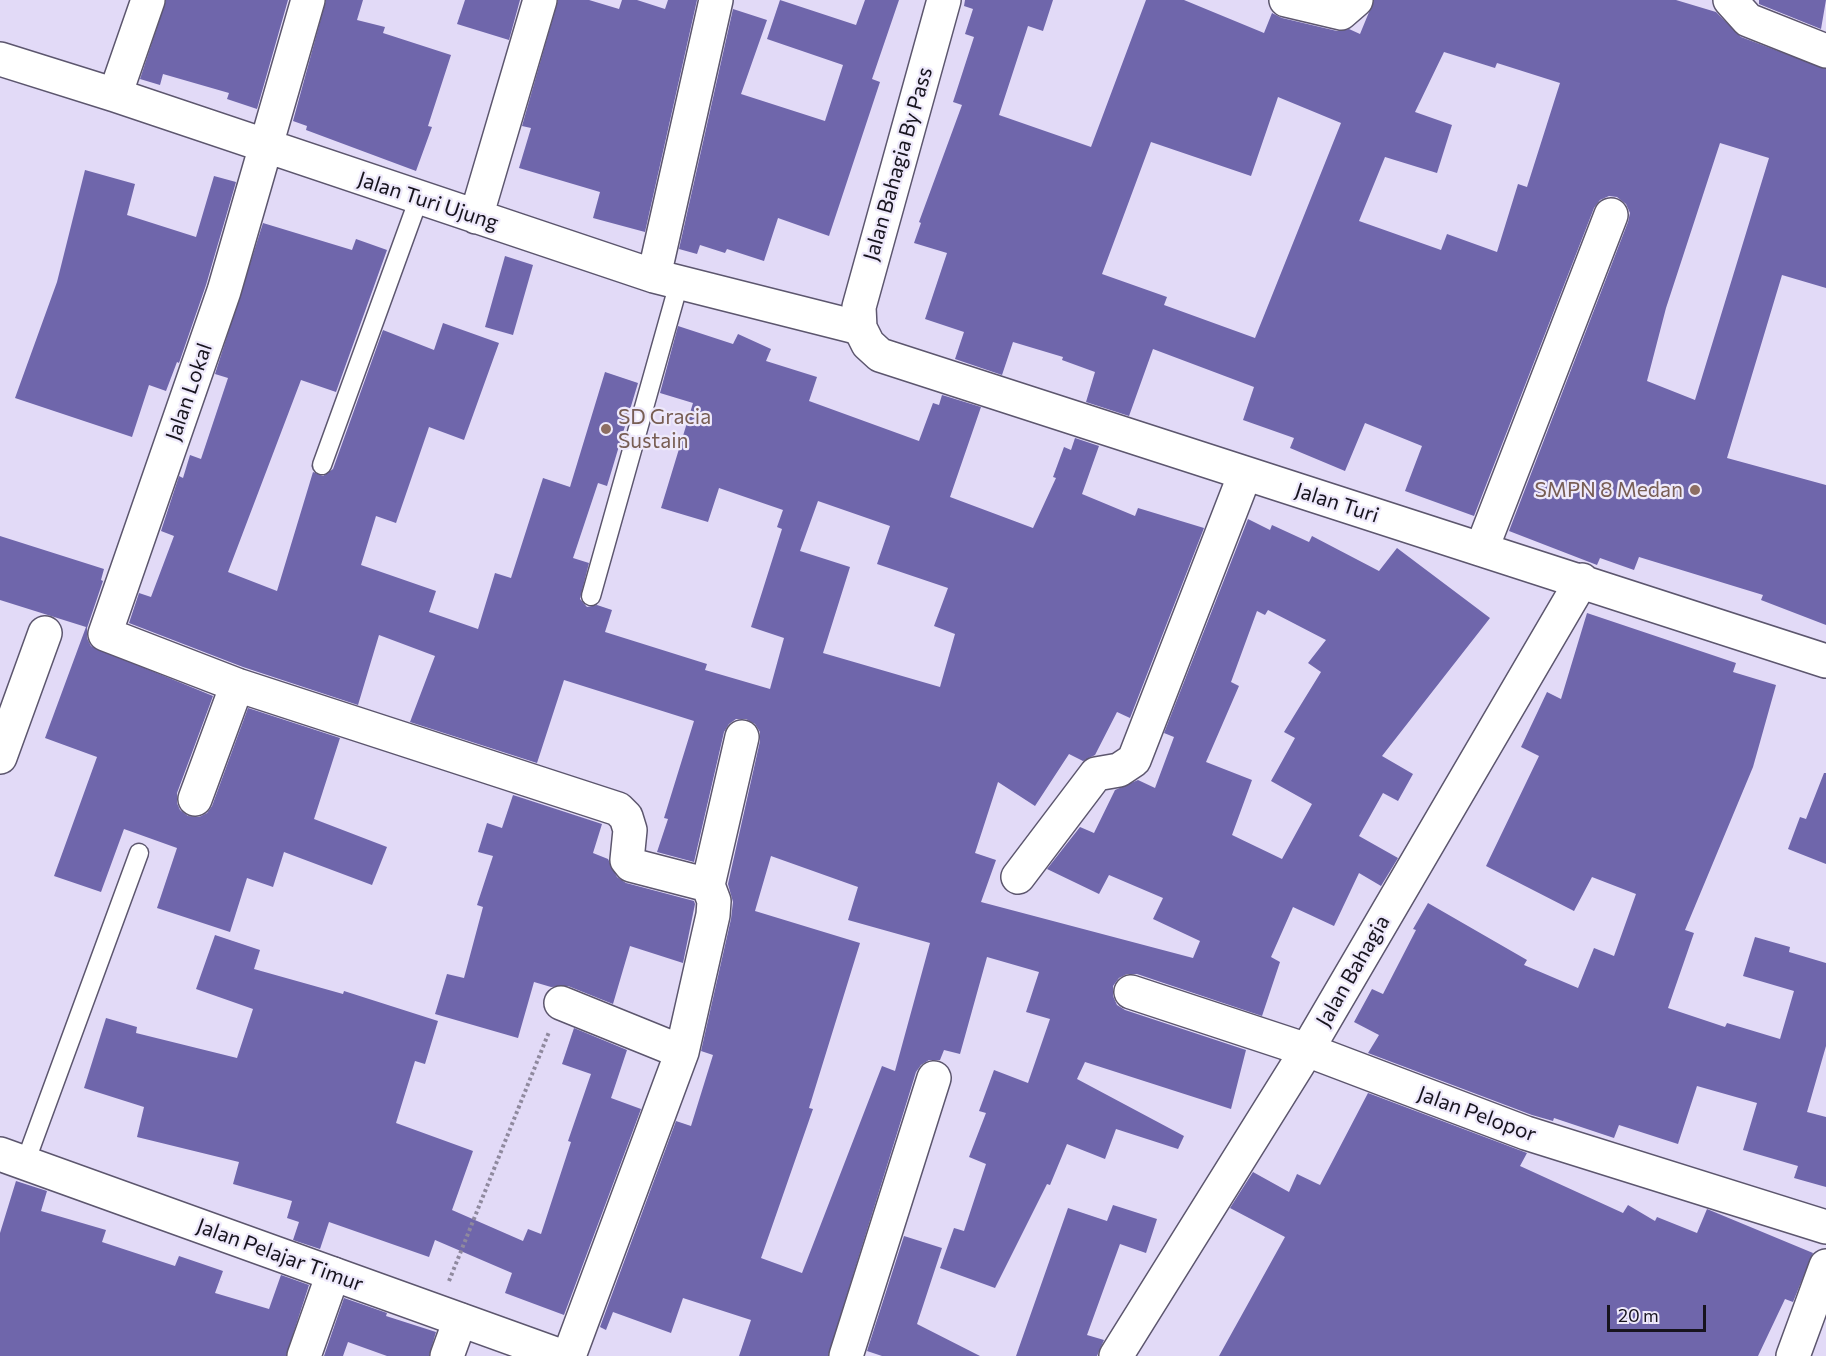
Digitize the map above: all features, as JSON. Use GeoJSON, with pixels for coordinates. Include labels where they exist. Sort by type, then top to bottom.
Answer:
{"type":"FeatureCollection","features":[{"type":"Feature","properties":{"kind":"street"},"geometry":{"type":"LineString","coordinates":[[115,95],[148,0]]}},
{"type":"Feature","properties":{"kind":"street","name":"Jalan Lokal"},"geometry":{"type":"LineString","coordinates":[[237,685],[105,634],[224,291],[308,0]]}},
{"type":"Feature","properties":{"kind":"street"},"geometry":{"type":"LineString","coordinates":[[476,217],[540,0]]}},
{"type":"Feature","properties":{"kind":"street"},"geometry":{"type":"LineString","coordinates":[[666,280],[716,0]]}},
{"type":"Feature","properties":{"kind":"street","name":"Jalan Bahagia By Pass"},"geometry":{"type":"LineString","coordinates":[[860,328],[859,307],[944,0]]}},
{"type":"Feature","properties":{"kind":"street"},"geometry":{"type":"LineString","coordinates":[[1286,0],[1341,13],[1356,0]]}},
{"type":"Feature","properties":{"kind":"street"},"geometry":{"type":"LineString","coordinates":[[1730,0],[1748,20],[1826,51]]}},
{"type":"Feature","properties":{"kind":"street","name":"Jalan Turi Ujung"},"geometry":{"type":"LineString","coordinates":[[0,59],[115,95],[666,280],[860,328]]}},
{"type":"Feature","properties":{"kind":"street"},"geometry":{"type":"LineString","coordinates":[[1482,548],[1611,216]]}},
{"type":"Feature","properties":{"kind":"street","name":"Jalan Turi"},"geometry":{"type":"LineString","coordinates":[[860,328],[868,344],[880,355],[892,361],[1582,580],[1826,661]]}},
{"type":"Feature","properties":{"kind":"street"},"geometry":{"type":"LineString","coordinates":[[1018,878],[1096,774],[1119,770],[1134,760],[1245,474]]}},
{"type":"Feature","properties":{"kind":"street","name":"Jalan Bahagia"},"geometry":{"type":"LineString","coordinates":[[1116,1356],[1307,1050],[1582,580]]}},
{"type":"Feature","properties":{"kind":"street"},"geometry":{"type":"LineString","coordinates":[[0,758],[45,633]]}},
{"type":"Feature","properties":{"kind":"street"},"geometry":{"type":"LineString","coordinates":[[195,800],[237,685],[618,809],[626,817],[630,830],[627,860],[631,865],[708,885]]}},
{"type":"Feature","properties":{"kind":"street"},"geometry":{"type":"LineString","coordinates":[[568,1356],[682,1052],[713,915],[714,901],[708,885],[742,737]]}},
{"type":"Feature","properties":{"kind":"street","name":"Jalan Pelopor"},"geometry":{"type":"LineString","coordinates":[[1131,992],[1307,1050],[1526,1133],[1826,1227]]}},
{"type":"Feature","properties":{"kind":"street"},"geometry":{"type":"LineString","coordinates":[[561,1003],[682,1052]]}},
{"type":"Feature","properties":{"kind":"street"},"geometry":{"type":"LineString","coordinates":[[846,1356],[934,1078]]}},
{"type":"Feature","properties":{"kind":"street","name":"Jalan Pelajar Timur"},"geometry":{"type":"LineString","coordinates":[[13,1159],[561,1356]]}},
{"type":"Feature","properties":{"kind":"street"},"geometry":{"type":"LineString","coordinates":[[1793,1356],[1826,1266]]}},
{"type":"Feature","properties":{"kind":"street"},"geometry":{"type":"LineString","coordinates":[[304,1356],[333,1274]]}},
{"type":"Feature","properties":{"kind":"street"},"geometry":{"type":"LineString","coordinates":[[447,1356],[448,1316]]}},
{"type":"Feature","properties":{"kind":"lane"},"geometry":{"type":"LineString","coordinates":[[322,465],[419,198]]}},
{"type":"Feature","properties":{"kind":"lane"},"geometry":{"type":"LineString","coordinates":[[591,596],[666,280]]}},
{"type":"Feature","properties":{"kind":"lane"},"geometry":{"type":"LineString","coordinates":[[13,1159],[139,853]]}},
{"type":"Feature","properties":{"kind":"path"},"geometry":{"type":"LineString","coordinates":[[448,1316],[561,1003]]}},
{"type":"Feature","properties":{"kind":"building"},"geometry":{"type":"Polygon","coordinates":[[[166,0],[288,0],[257,109],[227,99],[229,93],[163,74],[160,85],[140,79],[166,0]]]}},
{"type":"Feature","properties":{"kind":"building"},"geometry":{"type":"Polygon","coordinates":[[[326,0],[363,0],[357,20],[385,27],[383,33],[451,55],[428,126],[432,127],[416,171],[306,130],[307,126],[293,121],[326,0]]]}},
{"type":"Feature","properties":{"kind":"building"},"geometry":{"type":"Polygon","coordinates":[[[465,0],[520,0],[509,40],[457,24],[465,0]]]}},
{"type":"Feature","properties":{"kind":"building"},"geometry":{"type":"Polygon","coordinates":[[[558,0],[589,0],[619,9],[622,0],[637,0],[665,9],[668,0],[697,0],[645,232],[593,218],[600,192],[519,168],[531,128],[522,126],[558,0]]]}},
{"type":"Feature","properties":{"kind":"building"},"geometry":{"type":"Polygon","coordinates":[[[780,0],[856,25],[865,0],[899,0],[872,79],[880,82],[829,236],[778,218],[764,261],[727,249],[725,253],[700,245],[697,254],[679,249],[733,9],[767,20],[741,94],[825,121],[843,65],[767,39],[780,0]]]}},
{"type":"Feature","properties":{"kind":"building"},"geometry":{"type":"Polygon","coordinates":[[[965,0],[1053,0],[1043,31],[1028,26],[999,115],[1091,147],[1146,0],[1184,0],[1264,33],[1272,13],[1282,18],[1337,31],[1349,29],[1360,34],[1374,0],[1676,0],[1716,12],[1741,37],[1826,69],[1826,288],[1782,275],[1727,458],[1826,485],[1826,625],[1761,600],[1763,595],[1639,557],[1634,570],[1600,558],[1597,565],[1509,531],[1628,222],[1630,213],[1626,204],[1617,197],[1609,196],[1600,200],[1594,208],[1474,516],[1405,491],[1422,446],[1365,423],[1345,471],[1290,448],[1294,438],[1243,420],[1254,387],[1153,349],[1129,416],[1086,402],[1095,372],[1062,360],[1063,357],[1013,342],[1002,375],[955,359],[964,332],[925,319],[947,253],[914,243],[921,223],[919,222],[962,105],[953,102],[974,37],[965,34],[973,9],[964,6],[965,0]],[[1444,52],[1415,112],[1452,125],[1437,173],[1385,157],[1359,221],[1441,250],[1447,234],[1497,252],[1518,184],[1527,187],[1560,83],[1497,63],[1495,68],[1444,52]],[[1278,97],[1251,176],[1151,142],[1102,274],[1167,297],[1164,305],[1255,338],[1341,123],[1278,97]],[[1720,143],[1666,308],[1647,381],[1695,400],[1769,158],[1720,143]]]}},
{"type":"Feature","properties":{"kind":"building"},"geometry":{"type":"Polygon","coordinates":[[[1759,0],[1826,0],[1821,29],[1759,4],[1759,0]]]}},
{"type":"Feature","properties":{"kind":"building"},"geometry":{"type":"Polygon","coordinates":[[[85,170],[135,184],[127,215],[196,237],[214,176],[236,182],[206,285],[179,363],[177,362],[166,391],[149,385],[132,437],[15,398],[57,282],[85,170]]]}},
{"type":"Feature","properties":{"kind":"building"},"geometry":{"type":"Polygon","coordinates":[[[263,223],[352,250],[356,239],[387,250],[336,392],[301,380],[228,572],[277,591],[313,472],[323,476],[333,469],[383,330],[434,350],[443,323],[499,343],[464,440],[429,427],[396,523],[376,516],[361,565],[436,591],[429,612],[478,629],[495,573],[511,578],[543,478],[570,487],[605,372],[638,383],[607,486],[598,483],[573,558],[589,563],[580,599],[587,607],[597,605],[612,610],[605,632],[707,664],[705,670],[770,689],[784,638],[751,627],[782,529],[777,527],[783,510],[719,488],[708,522],[661,508],[693,403],[660,393],[678,326],[733,344],[738,334],[771,349],[766,361],[817,377],[809,401],[919,441],[933,403],[939,405],[942,395],[981,407],[950,497],[1033,528],[1056,478],[1053,477],[1064,447],[1071,450],[1075,438],[1099,446],[1082,494],[1135,516],[1138,508],[1204,528],[1130,718],[1117,712],[1095,755],[1083,761],[1069,754],[1035,806],[998,782],[975,853],[996,860],[981,902],[1193,958],[1200,941],[1153,919],[1163,898],[1109,875],[1099,894],[1047,869],[1080,827],[1094,833],[1115,790],[1138,780],[1155,788],[1174,737],[1164,733],[1248,519],[1270,530],[1272,525],[1309,542],[1312,536],[1379,571],[1397,548],[1490,618],[1382,756],[1413,774],[1398,801],[1383,793],[1359,836],[1398,858],[1381,886],[1359,873],[1334,926],[1293,907],[1271,957],[1280,962],[1262,1016],[1137,974],[1127,974],[1119,978],[1113,986],[1113,996],[1117,1005],[1125,1010],[1246,1050],[1231,1109],[1085,1062],[1077,1079],[1184,1136],[1178,1149],[1116,1129],[1105,1159],[1067,1144],[1050,1185],[1047,1184],[995,1288],[940,1268],[954,1228],[964,1231],[986,1164],[969,1157],[986,1113],[979,1111],[994,1070],[1028,1083],[1050,1019],[1026,1012],[1039,972],[987,957],[960,1054],[944,1050],[940,1060],[929,1060],[916,1072],[828,1356],[739,1356],[751,1320],[683,1298],[671,1333],[613,1312],[606,1330],[600,1327],[676,1121],[691,1126],[713,1055],[701,1051],[731,919],[733,902],[728,884],[760,741],[760,732],[755,724],[746,719],[736,719],[724,732],[694,862],[657,852],[668,819],[664,818],[694,721],[564,680],[537,763],[410,722],[435,656],[379,635],[358,705],[243,667],[129,623],[139,593],[151,597],[174,536],[161,531],[179,476],[183,478],[190,455],[201,459],[228,378],[215,374],[263,223]],[[818,501],[800,551],[850,567],[823,653],[940,687],[955,634],[934,626],[948,588],[877,564],[890,526],[818,501]],[[1268,610],[1265,615],[1257,611],[1231,682],[1239,686],[1206,762],[1252,780],[1232,835],[1282,859],[1312,804],[1271,781],[1295,738],[1284,732],[1321,672],[1308,663],[1326,640],[1268,610]],[[771,856],[755,911],[860,943],[809,1108],[813,1109],[761,1258],[802,1273],[882,1066],[895,1071],[930,943],[848,920],[858,887],[771,856]]]}},
{"type":"Feature","properties":{"kind":"building"},"geometry":{"type":"Polygon","coordinates":[[[505,256],[533,265],[513,335],[485,327],[505,256]]]}},
{"type":"Feature","properties":{"kind":"building"},"geometry":{"type":"Polygon","coordinates":[[[0,536],[104,569],[101,580],[103,581],[87,628],[87,638],[91,646],[213,696],[177,793],[180,810],[188,816],[199,817],[207,813],[212,806],[248,708],[340,738],[314,819],[387,847],[372,885],[284,852],[273,887],[247,878],[230,932],[157,908],[177,848],[124,829],[101,892],[54,876],[97,757],[45,738],[86,627],[0,600],[0,536]]]}},
{"type":"Feature","properties":{"kind":"building"},"geometry":{"type":"Polygon","coordinates":[[[1587,613],[1736,663],[1733,672],[1776,685],[1753,767],[1685,930],[1694,933],[1668,1008],[1725,1027],[1727,1023],[1780,1039],[1794,991],[1743,976],[1755,937],[1790,947],[1789,952],[1826,963],[1826,1046],[1807,1112],[1826,1117],[1826,1187],[1794,1178],[1798,1166],[1743,1150],[1757,1103],[1697,1086],[1678,1144],[1619,1125],[1614,1138],[1554,1118],[1553,1121],[1532,1115],[1368,1053],[1379,1035],[1354,1022],[1372,989],[1383,994],[1416,930],[1413,929],[1428,903],[1527,960],[1524,965],[1578,988],[1594,948],[1614,956],[1636,894],[1592,877],[1574,911],[1486,866],[1539,756],[1521,747],[1547,692],[1561,699],[1587,613]]]}},
{"type":"Feature","properties":{"kind":"building"},"geometry":{"type":"Polygon","coordinates":[[[1824,773],[1826,773],[1826,864],[1788,849],[1800,817],[1806,819],[1824,773]]]}},
{"type":"Feature","properties":{"kind":"building"},"geometry":{"type":"Polygon","coordinates":[[[513,795],[602,824],[593,853],[608,859],[617,877],[626,883],[694,901],[695,904],[683,963],[630,946],[613,1004],[568,986],[551,987],[534,982],[518,1038],[435,1014],[447,974],[464,978],[483,907],[477,905],[493,856],[478,852],[487,823],[502,828],[513,795]]]}},
{"type":"Feature","properties":{"kind":"building"},"geometry":{"type":"Polygon","coordinates":[[[215,935],[260,950],[254,969],[343,994],[344,991],[438,1021],[425,1064],[415,1061],[396,1123],[473,1151],[452,1210],[523,1241],[528,1229],[541,1234],[571,1142],[568,1141],[591,1074],[562,1064],[574,1028],[627,1050],[611,1098],[641,1109],[564,1315],[505,1293],[512,1273],[435,1240],[429,1257],[329,1222],[320,1249],[293,1240],[299,1222],[287,1218],[292,1201],[233,1184],[239,1162],[137,1137],[144,1107],[84,1088],[106,1018],[137,1027],[136,1033],[237,1058],[253,1009],[196,989],[215,935]]]}},
{"type":"Feature","properties":{"kind":"building"},"geometry":{"type":"Polygon","coordinates":[[[1368,1093],[1527,1153],[1520,1166],[1623,1213],[1628,1205],[1655,1221],[1657,1217],[1697,1233],[1707,1209],[1813,1253],[1793,1302],[1785,1299],[1758,1356],[1219,1356],[1285,1237],[1230,1208],[1253,1172],[1289,1192],[1297,1174],[1320,1185],[1368,1093]]]}},
{"type":"Feature","properties":{"kind":"building"},"geometry":{"type":"Polygon","coordinates":[[[16,1181],[47,1191],[41,1211],[106,1230],[102,1242],[175,1266],[179,1256],[223,1271],[215,1293],[269,1309],[281,1275],[309,1285],[286,1356],[0,1356],[0,1233],[16,1181]]]}},
{"type":"Feature","properties":{"kind":"building"},"geometry":{"type":"Polygon","coordinates":[[[1113,1205],[1157,1219],[1146,1253],[1120,1244],[1087,1335],[1104,1340],[1097,1356],[1016,1356],[1068,1208],[1107,1221],[1113,1205]]]}},
{"type":"Feature","properties":{"kind":"building"},"geometry":{"type":"Polygon","coordinates":[[[904,1236],[942,1248],[917,1324],[980,1356],[882,1356],[867,1351],[904,1236]]]}},
{"type":"Feature","properties":{"kind":"building"},"geometry":{"type":"Polygon","coordinates":[[[344,1298],[387,1313],[386,1316],[436,1332],[429,1356],[387,1356],[348,1342],[343,1356],[324,1356],[344,1298]]]}},
{"type":"Feature","properties":{"kind":"place","name":"SD Gracia Sustain"},"geometry":{"type":"Point","coordinates":[606,429]}},
{"type":"Feature","properties":{"kind":"place","name":"SMPN 8 Medan"},"geometry":{"type":"Point","coordinates":[1695,490]}}]}
